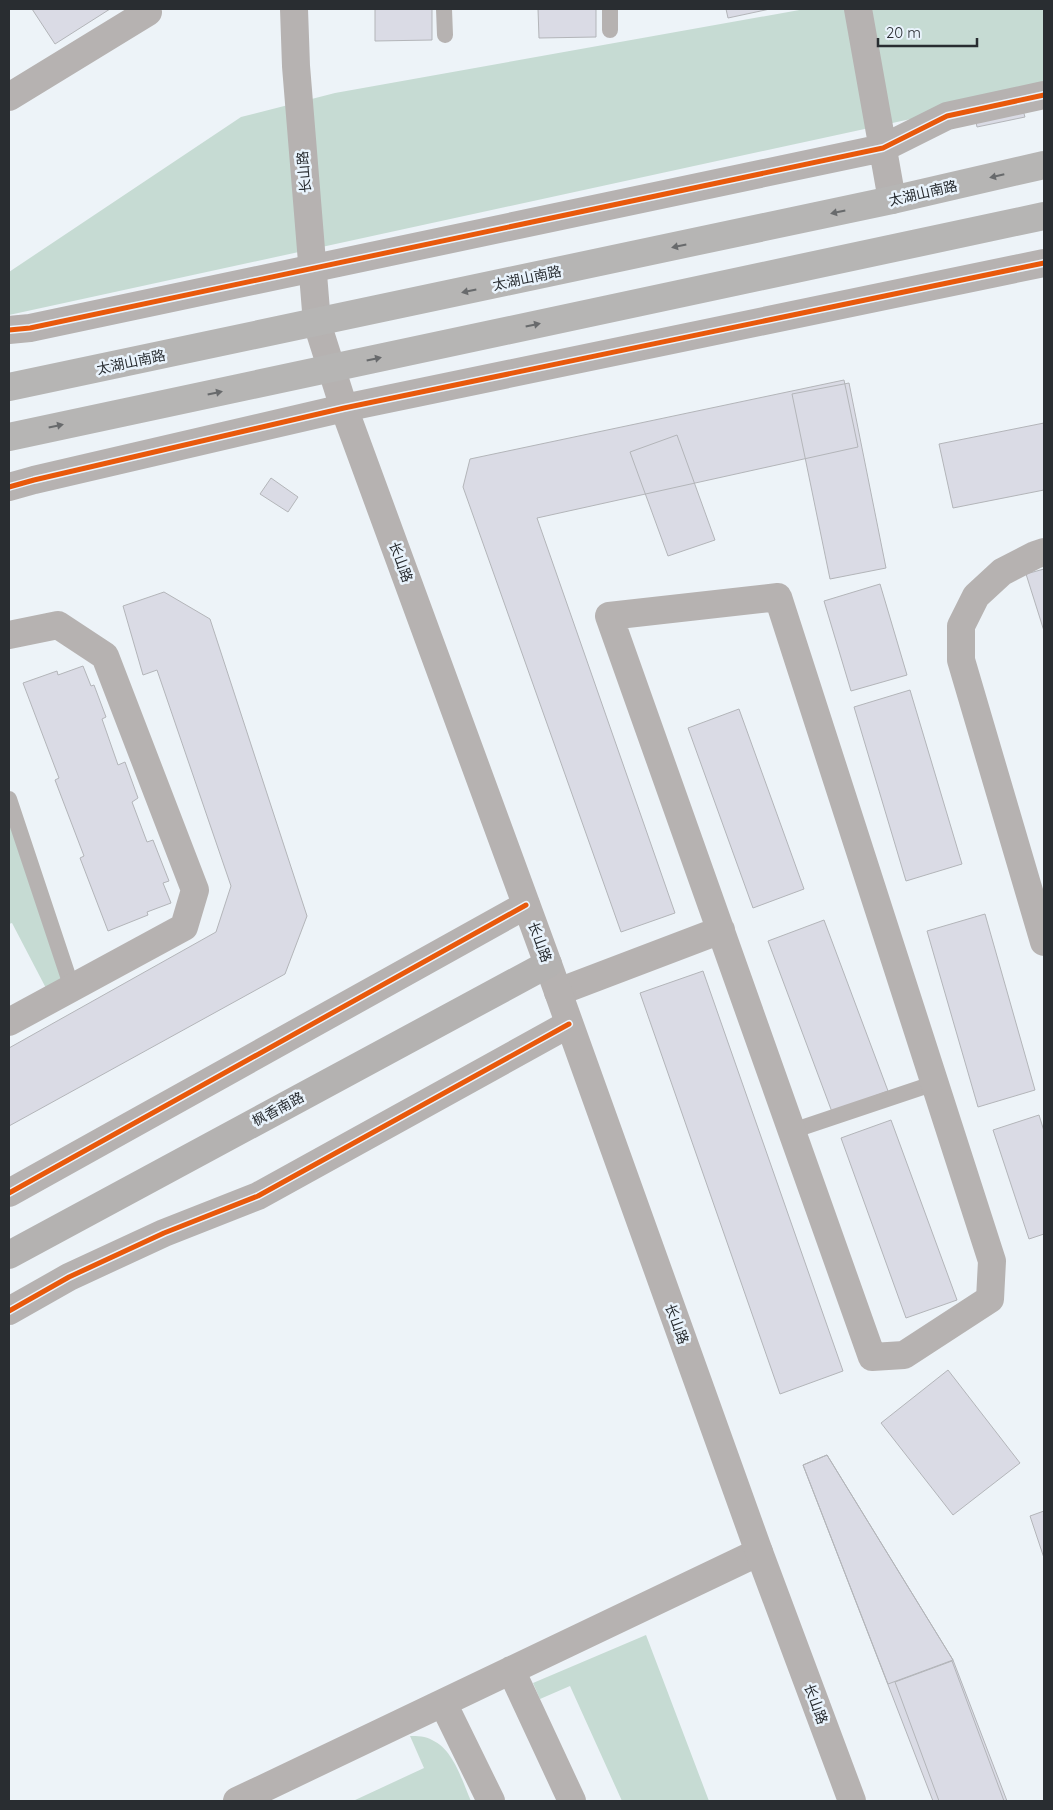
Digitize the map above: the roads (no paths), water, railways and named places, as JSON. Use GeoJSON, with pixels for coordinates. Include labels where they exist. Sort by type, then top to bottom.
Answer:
{"type":"FeatureCollection","features":[{"type":"Feature","properties":{"kind":"main road","name":"太湖山南路"},"geometry":{"type":"LineString","coordinates":[[9,387],[892,200],[1044,165]]}},
{"type":"Feature","properties":{"kind":"main road"},"geometry":{"type":"LineString","coordinates":[[9,436],[1044,216]]}},
{"type":"Feature","properties":{"kind":"main road","name":"枫香南路"},"geometry":{"type":"LineString","coordinates":[[9,1254],[548,964]]}},
{"type":"Feature","properties":{"kind":"street","name":"长山路"},"geometry":{"type":"LineString","coordinates":[[294,9],[296,66],[317,323],[331,368],[759,1552],[852,1801]]}},
{"type":"Feature","properties":{"kind":"street"},"geometry":{"type":"LineString","coordinates":[[858,9],[892,200]]}},
{"type":"Feature","properties":{"kind":"street"},"geometry":{"type":"LineString","coordinates":[[9,97],[148,12]]}},
{"type":"Feature","properties":{"kind":"street"},"geometry":{"type":"LineString","coordinates":[[9,330],[30,328],[883,148],[948,116],[1044,95]]}},
{"type":"Feature","properties":{"kind":"street"},"geometry":{"type":"LineString","coordinates":[[9,487],[344,408],[1044,263]]}},
{"type":"Feature","properties":{"kind":"street"},"geometry":{"type":"LineString","coordinates":[[1044,552],[1002,572],[976,596],[960,626],[961,660],[1044,942]]}},
{"type":"Feature","properties":{"kind":"street"},"geometry":{"type":"LineString","coordinates":[[778,597],[935,1083],[992,1261],[990,1300],[904,1355],[872,1357],[609,616],[778,597]]}},
{"type":"Feature","properties":{"kind":"street"},"geometry":{"type":"LineString","coordinates":[[9,635],[58,625],[105,656],[196,890],[184,927],[9,1022]]}},
{"type":"Feature","properties":{"kind":"street"},"geometry":{"type":"LineString","coordinates":[[9,1193],[526,905]]}},
{"type":"Feature","properties":{"kind":"street"},"geometry":{"type":"LineString","coordinates":[[558,992],[721,930]]}},
{"type":"Feature","properties":{"kind":"street"},"geometry":{"type":"LineString","coordinates":[[9,1311],[69,1278],[164,1233],[258,1196],[569,1024]]}},
{"type":"Feature","properties":{"kind":"street"},"geometry":{"type":"LineString","coordinates":[[237,1801],[759,1552]]}},
{"type":"Feature","properties":{"kind":"street"},"geometry":{"type":"LineString","coordinates":[[511,1670],[572,1801]]}},
{"type":"Feature","properties":{"kind":"street"},"geometry":{"type":"LineString","coordinates":[[443,1703],[491,1801]]}},
{"type":"Feature","properties":{"kind":"lane"},"geometry":{"type":"LineString","coordinates":[[444,9],[445,35]]}},
{"type":"Feature","properties":{"kind":"lane"},"geometry":{"type":"LineString","coordinates":[[610,9],[610,30]]}},
{"type":"Feature","properties":{"kind":"lane"},"geometry":{"type":"LineString","coordinates":[[9,799],[72,988]]}},
{"type":"Feature","properties":{"kind":"lane"},"geometry":{"type":"LineString","coordinates":[[792,1131],[935,1083]]}}]}
